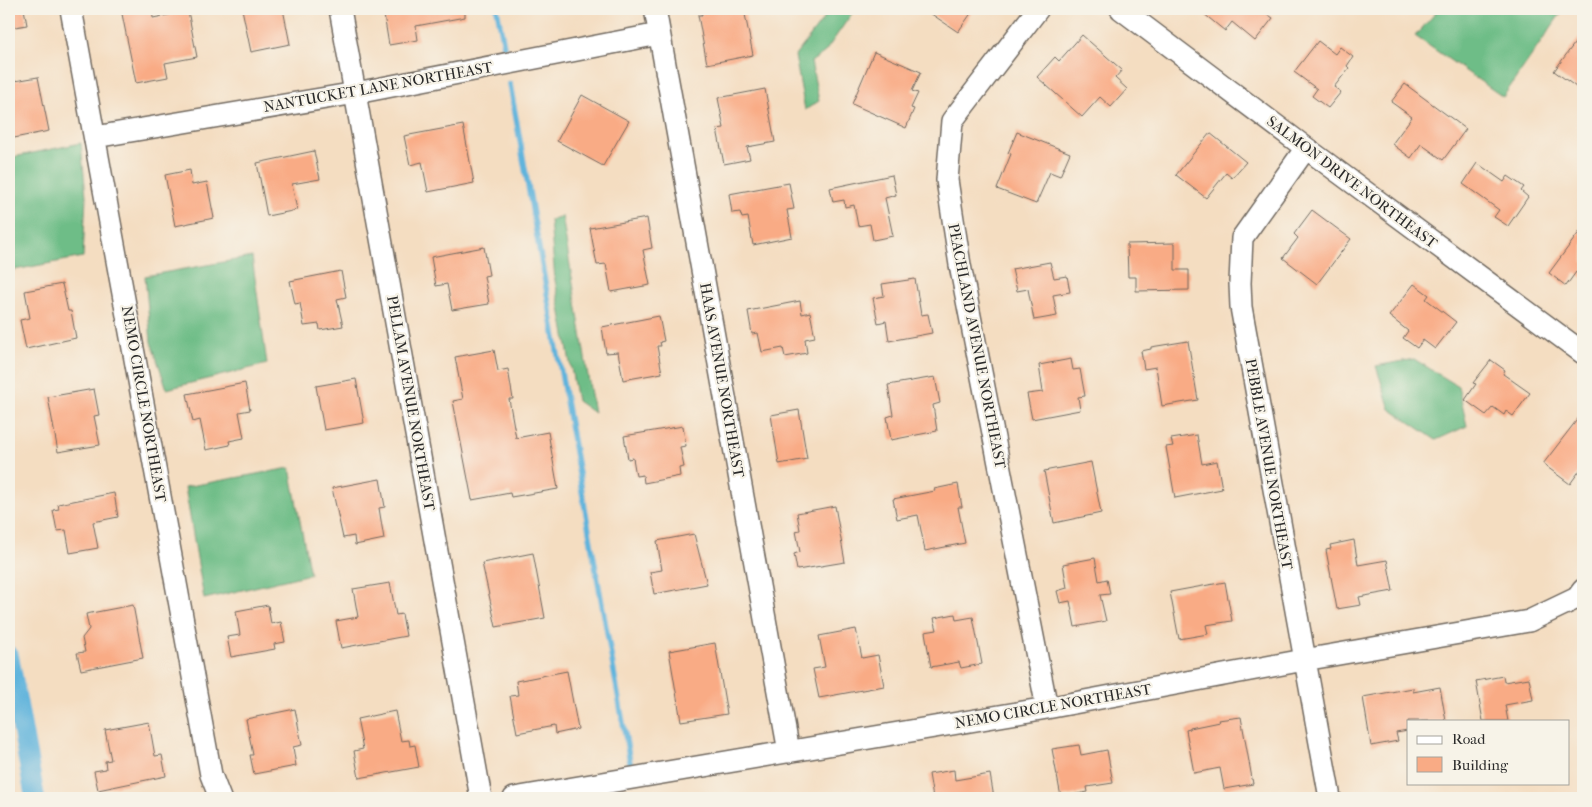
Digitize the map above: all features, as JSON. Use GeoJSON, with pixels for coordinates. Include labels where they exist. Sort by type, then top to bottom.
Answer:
{"type":"FeatureCollection","features":[{"type":"Feature","properties":{"kind":"street","name":"NEMO CIRCLE NORTHEAST"},"geometry":{"type":"LineString","coordinates":[[71,9],[211,774],[220,798]]}},
{"type":"Feature","properties":{"kind":"street","name":"PELLAM AVENUE NORTHEAST"},"geometry":{"type":"LineString","coordinates":[[340,9],[481,798]]}},
{"type":"Feature","properties":{"kind":"street","name":"HAAS AVENUE NORTHEAST"},"geometry":{"type":"LineString","coordinates":[[655,9],[789,752]]}},
{"type":"Feature","properties":{"kind":"street","name":"PEACHLAND AVENUE NORTHEAST"},"geometry":{"type":"LineString","coordinates":[[1038,9],[952,121],[947,180],[960,265],[1047,708]]}},
{"type":"Feature","properties":{"kind":"street","name":"SALMON DRIVE NORTHEAST"},"geometry":{"type":"LineString","coordinates":[[1121,9],[1583,353]]}},
{"type":"Feature","properties":{"kind":"street","name":"NANTUCKET LANE NORTHEAST"},"geometry":{"type":"LineString","coordinates":[[95,137],[356,93],[659,34]]}},
{"type":"Feature","properties":{"kind":"street","name":"PEBBLE AVENUE NORTHEAST"},"geometry":{"type":"LineString","coordinates":[[1306,148],[1242,238],[1241,307],[1330,798]]}},
{"type":"Feature","properties":{"kind":"street","name":"NEMO CIRCLE NORTHEAST"},"geometry":{"type":"LineString","coordinates":[[514,798],[1047,708],[1304,660],[1529,621],[1577,598],[1583,590]]}},
{"type":"Feature","properties":{"kind":"green space"},"geometry":{"type":"Polygon","coordinates":[[[831,9],[855,9],[825,52],[811,62],[819,101],[805,110],[795,56],[831,9]]]}},
{"type":"Feature","properties":{"kind":"green space"},"geometry":{"type":"Polygon","coordinates":[[[1439,9],[1558,9],[1561,13],[1503,97],[1415,36],[1439,9]]]}},
{"type":"Feature","properties":{"kind":"green space"},"geometry":{"type":"Polygon","coordinates":[[[81,143],[86,196],[83,257],[9,271],[9,158],[81,143]]]}},
{"type":"Feature","properties":{"kind":"green space"},"geometry":{"type":"Polygon","coordinates":[[[562,216],[594,413],[577,401],[555,280],[550,220],[562,216]]]}},
{"type":"Feature","properties":{"kind":"green space"},"geometry":{"type":"Polygon","coordinates":[[[252,257],[267,364],[167,389],[151,342],[145,276],[252,257]]]}},
{"type":"Feature","properties":{"kind":"green space"},"geometry":{"type":"Polygon","coordinates":[[[1414,359],[1458,386],[1467,426],[1436,440],[1390,409],[1376,366],[1414,359]]]}},
{"type":"Feature","properties":{"kind":"green space"},"geometry":{"type":"Polygon","coordinates":[[[290,468],[310,574],[204,599],[185,487],[290,468]]]}},
{"type":"Feature","properties":{"kind":"building"},"geometry":{"type":"Polygon","coordinates":[[[9,9],[24,9],[27,25],[9,28],[9,9]]]}},
{"type":"Feature","properties":{"kind":"building"},"geometry":{"type":"Polygon","coordinates":[[[121,9],[152,9],[153,18],[188,11],[197,57],[165,63],[168,77],[136,83],[121,9]]]}},
{"type":"Feature","properties":{"kind":"building"},"geometry":{"type":"Polygon","coordinates":[[[242,9],[283,9],[290,44],[251,52],[242,9]]]}},
{"type":"Feature","properties":{"kind":"building"},"geometry":{"type":"Polygon","coordinates":[[[383,9],[465,9],[465,17],[416,26],[418,40],[389,45],[383,9]]]}},
{"type":"Feature","properties":{"kind":"building"},"geometry":{"type":"Polygon","coordinates":[[[701,9],[728,9],[728,12],[744,9],[753,55],[707,64],[698,15],[702,15],[701,9]]]}},
{"type":"Feature","properties":{"kind":"building"},"geometry":{"type":"Polygon","coordinates":[[[924,9],[974,9],[958,32],[924,9]]]}},
{"type":"Feature","properties":{"kind":"building"},"geometry":{"type":"Polygon","coordinates":[[[1198,9],[1260,9],[1273,18],[1255,41],[1232,22],[1225,31],[1198,9]]]}},
{"type":"Feature","properties":{"kind":"building"},"geometry":{"type":"Polygon","coordinates":[[[1583,32],[1583,92],[1554,71],[1583,32]]]}},
{"type":"Feature","properties":{"kind":"building"},"geometry":{"type":"Polygon","coordinates":[[[1082,35],[1122,70],[1115,78],[1127,89],[1111,107],[1100,97],[1082,117],[1037,77],[1055,57],[1059,61],[1082,35]]]}},
{"type":"Feature","properties":{"kind":"building"},"geometry":{"type":"Polygon","coordinates":[[[1318,41],[1335,54],[1340,47],[1353,57],[1347,66],[1349,68],[1334,87],[1341,92],[1328,108],[1312,96],[1317,89],[1294,72],[1318,41]]]}},
{"type":"Feature","properties":{"kind":"building"},"geometry":{"type":"Polygon","coordinates":[[[874,52],[921,72],[912,91],[918,93],[911,108],[914,109],[906,128],[852,104],[874,52]]]}},
{"type":"Feature","properties":{"kind":"building"},"geometry":{"type":"Polygon","coordinates":[[[38,77],[49,131],[9,139],[9,82],[38,77]]]}},
{"type":"Feature","properties":{"kind":"building"},"geometry":{"type":"Polygon","coordinates":[[[1405,84],[1466,129],[1443,160],[1421,144],[1411,158],[1392,144],[1412,117],[1391,102],[1405,84]]]}},
{"type":"Feature","properties":{"kind":"building"},"geometry":{"type":"Polygon","coordinates":[[[765,89],[775,142],[747,147],[750,159],[724,164],[717,129],[724,128],[718,98],[765,89]]]}},
{"type":"Feature","properties":{"kind":"building"},"geometry":{"type":"Polygon","coordinates":[[[582,95],[629,121],[603,166],[557,141],[582,95]]]}},
{"type":"Feature","properties":{"kind":"building"},"geometry":{"type":"Polygon","coordinates":[[[463,125],[474,183],[428,192],[422,162],[410,165],[404,136],[463,125]]]}},
{"type":"Feature","properties":{"kind":"building"},"geometry":{"type":"Polygon","coordinates":[[[1017,132],[1070,153],[1060,176],[1050,172],[1036,204],[997,189],[1011,154],[1008,153],[1017,132]]]}},
{"type":"Feature","properties":{"kind":"building"},"geometry":{"type":"Polygon","coordinates":[[[1210,133],[1246,162],[1232,178],[1226,173],[1206,198],[1176,175],[1210,133]]]}},
{"type":"Feature","properties":{"kind":"building"},"geometry":{"type":"Polygon","coordinates":[[[314,151],[320,179],[292,184],[297,210],[267,216],[257,163],[314,151]]]}},
{"type":"Feature","properties":{"kind":"building"},"geometry":{"type":"Polygon","coordinates":[[[1477,163],[1504,182],[1508,176],[1524,187],[1521,191],[1528,197],[1508,226],[1494,217],[1499,210],[1463,184],[1477,163]]]}},
{"type":"Feature","properties":{"kind":"building"},"geometry":{"type":"Polygon","coordinates":[[[190,170],[192,185],[207,182],[214,218],[175,226],[165,175],[190,170]]]}},
{"type":"Feature","properties":{"kind":"building"},"geometry":{"type":"Polygon","coordinates":[[[892,175],[896,195],[885,198],[893,236],[873,240],[870,224],[858,226],[854,205],[845,207],[844,200],[833,202],[830,188],[892,175]]]}},
{"type":"Feature","properties":{"kind":"building"},"geometry":{"type":"Polygon","coordinates":[[[789,183],[794,209],[787,210],[792,237],[753,245],[748,217],[742,218],[740,212],[732,213],[729,194],[789,183]]]}},
{"type":"Feature","properties":{"kind":"building"},"geometry":{"type":"Polygon","coordinates":[[[1312,210],[1351,239],[1317,284],[1283,258],[1298,238],[1294,234],[1312,210]]]}},
{"type":"Feature","properties":{"kind":"building"},"geometry":{"type":"Polygon","coordinates":[[[647,218],[652,248],[643,250],[650,285],[611,292],[606,264],[597,265],[590,228],[647,218]]]}},
{"type":"Feature","properties":{"kind":"building"},"geometry":{"type":"Polygon","coordinates":[[[1583,227],[1583,278],[1576,272],[1566,286],[1549,273],[1583,227]]]}},
{"type":"Feature","properties":{"kind":"building"},"geometry":{"type":"Polygon","coordinates":[[[1175,243],[1175,270],[1189,270],[1189,290],[1136,291],[1136,277],[1128,277],[1127,244],[1175,243]]]}},
{"type":"Feature","properties":{"kind":"building"},"geometry":{"type":"Polygon","coordinates":[[[484,247],[489,275],[484,276],[489,304],[452,310],[447,284],[436,286],[431,257],[484,247]]]}},
{"type":"Feature","properties":{"kind":"building"},"geometry":{"type":"Polygon","coordinates":[[[1050,262],[1054,278],[1067,276],[1070,292],[1053,295],[1057,316],[1034,320],[1028,289],[1017,291],[1012,269],[1050,262]]]}},
{"type":"Feature","properties":{"kind":"building"},"geometry":{"type":"Polygon","coordinates":[[[341,271],[346,297],[337,299],[343,326],[320,330],[319,324],[304,326],[300,303],[295,304],[290,281],[341,271]]]}},
{"type":"Feature","properties":{"kind":"building"},"geometry":{"type":"Polygon","coordinates":[[[915,279],[921,315],[928,314],[932,333],[889,341],[886,321],[878,323],[873,298],[884,296],[882,284],[915,279]]]}},
{"type":"Feature","properties":{"kind":"building"},"geometry":{"type":"Polygon","coordinates":[[[62,284],[68,311],[71,311],[76,338],[26,349],[20,320],[30,318],[25,291],[62,284]]]}},
{"type":"Feature","properties":{"kind":"building"},"geometry":{"type":"Polygon","coordinates":[[[1414,284],[1429,295],[1426,299],[1456,322],[1435,349],[1423,340],[1417,348],[1403,338],[1408,331],[1389,316],[1414,284]]]}},
{"type":"Feature","properties":{"kind":"building"},"geometry":{"type":"Polygon","coordinates":[[[800,301],[802,314],[810,312],[815,337],[805,339],[807,353],[785,357],[783,348],[762,352],[758,333],[752,334],[748,311],[800,301]]]}},
{"type":"Feature","properties":{"kind":"building"},"geometry":{"type":"Polygon","coordinates":[[[659,316],[664,341],[660,342],[661,346],[657,346],[662,373],[623,380],[618,352],[606,353],[602,327],[659,316]]]}},
{"type":"Feature","properties":{"kind":"building"},"geometry":{"type":"Polygon","coordinates":[[[1188,341],[1198,400],[1162,406],[1156,367],[1144,369],[1141,351],[1151,349],[1151,347],[1188,341]]]}},
{"type":"Feature","properties":{"kind":"building"},"geometry":{"type":"Polygon","coordinates":[[[494,350],[498,371],[508,369],[513,399],[509,399],[516,438],[548,432],[558,489],[511,497],[510,493],[472,500],[453,401],[463,399],[455,357],[494,350]]]}},
{"type":"Feature","properties":{"kind":"building"},"geometry":{"type":"Polygon","coordinates":[[[1071,359],[1073,370],[1080,369],[1085,396],[1078,397],[1080,410],[1032,419],[1027,394],[1043,392],[1039,365],[1071,359]]]}},
{"type":"Feature","properties":{"kind":"building"},"geometry":{"type":"Polygon","coordinates":[[[1491,360],[1505,370],[1503,374],[1530,393],[1513,416],[1506,411],[1504,415],[1493,407],[1486,415],[1465,400],[1476,384],[1473,383],[1491,360]]]}},
{"type":"Feature","properties":{"kind":"building"},"geometry":{"type":"Polygon","coordinates":[[[935,377],[940,403],[933,405],[937,431],[891,440],[887,417],[893,415],[888,385],[935,377]]]}},
{"type":"Feature","properties":{"kind":"building"},"geometry":{"type":"Polygon","coordinates":[[[356,379],[364,423],[324,430],[316,386],[356,379]]]}},
{"type":"Feature","properties":{"kind":"building"},"geometry":{"type":"Polygon","coordinates":[[[245,383],[250,410],[239,412],[244,438],[229,441],[230,445],[206,450],[200,420],[193,422],[187,394],[245,383]]]}},
{"type":"Feature","properties":{"kind":"building"},"geometry":{"type":"Polygon","coordinates":[[[94,389],[99,415],[94,416],[100,445],[58,452],[48,397],[94,389]]]}},
{"type":"Feature","properties":{"kind":"building"},"geometry":{"type":"Polygon","coordinates":[[[799,410],[807,459],[779,464],[771,415],[799,410]]]}},
{"type":"Feature","properties":{"kind":"building"},"geometry":{"type":"Polygon","coordinates":[[[1583,412],[1583,466],[1570,484],[1543,464],[1583,412]]]}},
{"type":"Feature","properties":{"kind":"building"},"geometry":{"type":"Polygon","coordinates":[[[683,426],[686,446],[680,447],[684,467],[679,468],[680,476],[644,483],[643,475],[636,476],[633,458],[628,459],[624,436],[683,426]]]}},
{"type":"Feature","properties":{"kind":"building"},"geometry":{"type":"Polygon","coordinates":[[[1197,435],[1202,464],[1217,461],[1222,489],[1175,498],[1166,447],[1173,446],[1171,439],[1197,435]]]}},
{"type":"Feature","properties":{"kind":"building"},"geometry":{"type":"Polygon","coordinates":[[[1091,462],[1101,513],[1054,523],[1044,471],[1091,462]]]}},
{"type":"Feature","properties":{"kind":"building"},"geometry":{"type":"Polygon","coordinates":[[[380,479],[385,507],[379,508],[384,539],[355,545],[354,536],[343,538],[332,488],[380,479]]]}},
{"type":"Feature","properties":{"kind":"building"},"geometry":{"type":"Polygon","coordinates":[[[958,484],[962,507],[958,507],[965,543],[925,551],[918,515],[897,519],[893,499],[935,491],[934,489],[958,484]]]}},
{"type":"Feature","properties":{"kind":"building"},"geometry":{"type":"Polygon","coordinates":[[[114,493],[118,517],[93,522],[98,548],[70,553],[66,530],[57,531],[53,510],[59,509],[58,504],[114,493]]]}},
{"type":"Feature","properties":{"kind":"building"},"geometry":{"type":"Polygon","coordinates":[[[835,506],[845,562],[797,570],[794,554],[800,552],[796,531],[800,530],[797,513],[835,506]]]}},
{"type":"Feature","properties":{"kind":"building"},"geometry":{"type":"Polygon","coordinates":[[[694,534],[707,584],[654,594],[650,572],[662,570],[657,541],[694,534]]]}},
{"type":"Feature","properties":{"kind":"building"},"geometry":{"type":"Polygon","coordinates":[[[1354,540],[1358,565],[1387,560],[1393,591],[1359,597],[1361,605],[1337,609],[1326,550],[1331,549],[1330,545],[1354,540]]]}},
{"type":"Feature","properties":{"kind":"building"},"geometry":{"type":"Polygon","coordinates":[[[533,553],[545,618],[496,627],[482,563],[533,553]]]}},
{"type":"Feature","properties":{"kind":"building"},"geometry":{"type":"Polygon","coordinates":[[[1095,558],[1099,581],[1107,579],[1110,594],[1100,595],[1106,621],[1075,627],[1070,601],[1060,603],[1057,591],[1067,588],[1063,564],[1095,558]]]}},
{"type":"Feature","properties":{"kind":"building"},"geometry":{"type":"Polygon","coordinates":[[[1225,582],[1232,621],[1206,625],[1208,634],[1179,639],[1170,592],[1225,582]]]}},
{"type":"Feature","properties":{"kind":"building"},"geometry":{"type":"Polygon","coordinates":[[[390,583],[396,615],[402,614],[406,636],[341,648],[336,621],[358,617],[353,589],[390,583]]]}},
{"type":"Feature","properties":{"kind":"building"},"geometry":{"type":"Polygon","coordinates":[[[133,605],[143,658],[81,670],[77,653],[85,652],[82,638],[89,629],[86,614],[133,605]]]}},
{"type":"Feature","properties":{"kind":"building"},"geometry":{"type":"Polygon","coordinates":[[[268,605],[271,624],[281,622],[285,642],[274,644],[275,649],[231,657],[227,637],[240,635],[236,611],[268,605]]]}},
{"type":"Feature","properties":{"kind":"building"},"geometry":{"type":"Polygon","coordinates":[[[955,614],[956,620],[973,617],[982,664],[961,668],[959,662],[931,667],[925,632],[937,630],[934,618],[955,614]]]}},
{"type":"Feature","properties":{"kind":"building"},"geometry":{"type":"Polygon","coordinates":[[[856,629],[862,658],[878,655],[884,686],[819,698],[813,669],[825,667],[819,636],[856,629]]]}},
{"type":"Feature","properties":{"kind":"building"},"geometry":{"type":"Polygon","coordinates":[[[715,643],[727,714],[681,721],[669,651],[715,643]]]}},
{"type":"Feature","properties":{"kind":"building"},"geometry":{"type":"Polygon","coordinates":[[[567,671],[578,729],[555,734],[554,726],[517,733],[510,696],[518,695],[516,681],[567,671]]]}},
{"type":"Feature","properties":{"kind":"building"},"geometry":{"type":"Polygon","coordinates":[[[1503,676],[1504,682],[1529,678],[1533,700],[1505,705],[1508,720],[1483,720],[1476,681],[1503,676]]]}},
{"type":"Feature","properties":{"kind":"building"},"geometry":{"type":"Polygon","coordinates":[[[1440,687],[1446,720],[1407,720],[1407,731],[1396,733],[1398,741],[1371,746],[1363,697],[1413,688],[1413,692],[1440,687]]]}},
{"type":"Feature","properties":{"kind":"building"},"geometry":{"type":"Polygon","coordinates":[[[295,709],[302,745],[293,747],[296,766],[254,774],[250,755],[253,755],[246,719],[295,709]]]}},
{"type":"Feature","properties":{"kind":"building"},"geometry":{"type":"Polygon","coordinates":[[[395,711],[401,741],[409,740],[410,746],[415,745],[419,767],[359,778],[354,751],[363,749],[357,719],[395,711]]]}},
{"type":"Feature","properties":{"kind":"building"},"geometry":{"type":"Polygon","coordinates":[[[1241,717],[1253,784],[1224,789],[1220,768],[1194,773],[1186,730],[1219,722],[1218,720],[1241,717]]]}},
{"type":"Feature","properties":{"kind":"building"},"geometry":{"type":"Polygon","coordinates":[[[149,722],[155,756],[162,755],[166,776],[98,790],[94,771],[106,769],[105,761],[111,760],[105,730],[149,722]]]}},
{"type":"Feature","properties":{"kind":"building"},"geometry":{"type":"Polygon","coordinates":[[[1079,745],[1081,755],[1107,750],[1113,783],[1087,787],[1088,792],[1061,797],[1052,749],[1079,745]]]}},
{"type":"Feature","properties":{"kind":"building"},"geometry":{"type":"Polygon","coordinates":[[[954,770],[955,780],[990,774],[994,798],[933,798],[929,774],[954,770]]]}},
{"type":"Feature","properties":{"kind":"waterway"},"geometry":{"type":"LineString","coordinates":[[497,9],[504,46]]}},
{"type":"Feature","properties":{"kind":"waterway"},"geometry":{"type":"LineString","coordinates":[[510,84],[631,768]]}},
{"type":"Feature","properties":{"kind":"waterway"},"geometry":{"type":"LineString","coordinates":[[9,656],[35,798]]}}]}
